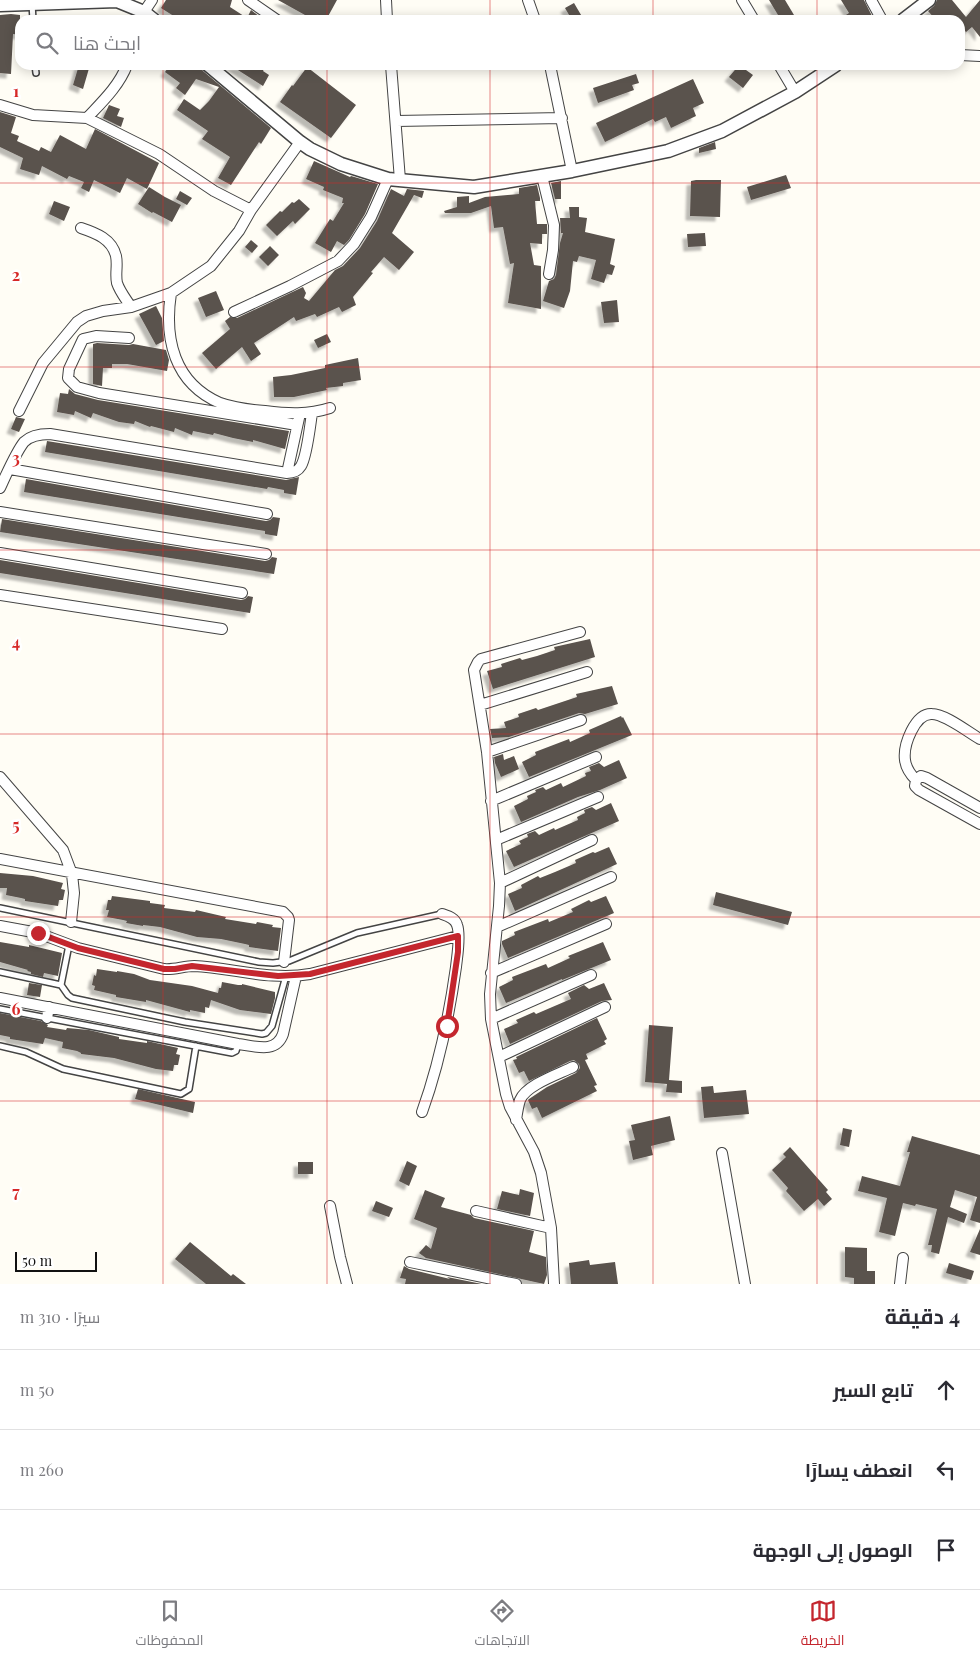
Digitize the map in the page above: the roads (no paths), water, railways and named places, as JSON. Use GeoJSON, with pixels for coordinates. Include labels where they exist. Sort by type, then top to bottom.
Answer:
{"type":"FeatureCollection","features":[{"type":"Feature","properties":{"kind":"street"},"geometry":{"type":"LineString","coordinates":[[150,15],[152,0]]}},
{"type":"Feature","properties":{"kind":"street"},"geometry":{"type":"LineString","coordinates":[[248,0],[269,15]]}},
{"type":"Feature","properties":{"kind":"street"},"geometry":{"type":"LineString","coordinates":[[386,0],[387,15]]}},
{"type":"Feature","properties":{"kind":"street"},"geometry":{"type":"LineString","coordinates":[[528,0],[533,15]]}},
{"type":"Feature","properties":{"kind":"street"},"geometry":{"type":"LineString","coordinates":[[742,0],[751,15]]}},
{"type":"Feature","properties":{"kind":"street"},"geometry":{"type":"LineString","coordinates":[[871,0],[879,15]]}},
{"type":"Feature","properties":{"kind":"street"},"geometry":{"type":"LineString","coordinates":[[910,15],[929,0]]}},
{"type":"Feature","properties":{"kind":"street"},"geometry":{"type":"LineString","coordinates":[[0,5],[117,1],[144,15]]}},
{"type":"Feature","properties":{"kind":"street"},"geometry":{"type":"LineString","coordinates":[[965,55],[980,56]]}},
{"type":"Feature","properties":{"kind":"street"},"geometry":{"type":"LineString","coordinates":[[87,118],[110,93],[125,70]]}},
{"type":"Feature","properties":{"kind":"street"},"geometry":{"type":"LineString","coordinates":[[214,70],[300,142],[341,164],[394,179],[474,187],[572,171],[668,151],[722,131],[795,92],[828,70]]}},
{"type":"Feature","properties":{"kind":"street"},"geometry":{"type":"LineString","coordinates":[[234,312],[338,261],[354,244],[394,179],[396,122],[391,70]]}},
{"type":"Feature","properties":{"kind":"street"},"geometry":{"type":"LineString","coordinates":[[551,70],[572,171]]}},
{"type":"Feature","properties":{"kind":"street"},"geometry":{"type":"LineString","coordinates":[[782,70],[795,92]]}},
{"type":"Feature","properties":{"kind":"street"},"geometry":{"type":"LineString","coordinates":[[0,105],[33,115],[87,118],[159,154],[214,191],[251,210]]}},
{"type":"Feature","properties":{"kind":"street"},"geometry":{"type":"LineString","coordinates":[[396,122],[562,118]]}},
{"type":"Feature","properties":{"kind":"street"},"geometry":{"type":"LineString","coordinates":[[19,411],[43,363],[77,322],[86,316],[103,311],[131,307],[171,293],[211,266],[239,231],[251,210],[300,142]]}},
{"type":"Feature","properties":{"kind":"street"},"geometry":{"type":"LineString","coordinates":[[542,176],[554,225],[553,250],[549,274]]}},
{"type":"Feature","properties":{"kind":"street"},"geometry":{"type":"LineString","coordinates":[[81,228],[96,234],[107,241],[112,247],[116,256],[118,283],[121,292],[131,307]]}},
{"type":"Feature","properties":{"kind":"street"},"geometry":{"type":"LineString","coordinates":[[171,293],[169,308],[172,349],[179,367],[190,382],[204,394],[221,403],[299,419]]}},
{"type":"Feature","properties":{"kind":"street"},"geometry":{"type":"LineString","coordinates":[[129,338],[96,336],[83,340],[69,370],[68,378],[77,387],[99,393],[299,419],[330,408]]}},
{"type":"Feature","properties":{"kind":"street"},"geometry":{"type":"LineString","coordinates":[[0,488],[25,442],[41,434],[287,473],[295,471],[302,465],[312,413]]}},
{"type":"Feature","properties":{"kind":"street"},"geometry":{"type":"LineString","coordinates":[[287,473],[299,419]]}},
{"type":"Feature","properties":{"kind":"street"},"geometry":{"type":"LineString","coordinates":[[10,470],[267,514]]}},
{"type":"Feature","properties":{"kind":"street"},"geometry":{"type":"LineString","coordinates":[[0,512],[266,554]]}},
{"type":"Feature","properties":{"kind":"street"},"geometry":{"type":"LineString","coordinates":[[0,553],[242,592]]}},
{"type":"Feature","properties":{"kind":"street"},"geometry":{"type":"LineString","coordinates":[[0,595],[222,628]]}},
{"type":"Feature","properties":{"kind":"street"},"geometry":{"type":"LineString","coordinates":[[554,1284],[551,1228],[539,1163],[516,1120],[506,1094],[491,1019],[491,973],[500,883],[487,752],[474,670],[481,659],[580,632]]}},
{"type":"Feature","properties":{"kind":"street"},"geometry":{"type":"LineString","coordinates":[[480,705],[587,672]]}},
{"type":"Feature","properties":{"kind":"street"},"geometry":{"type":"LineString","coordinates":[[980,739],[941,715],[922,716],[914,727],[905,752],[907,767],[916,780],[915,786],[919,790],[980,824]]}},
{"type":"Feature","properties":{"kind":"street"},"geometry":{"type":"LineString","coordinates":[[487,752],[582,720]]}},
{"type":"Feature","properties":{"kind":"street"},"geometry":{"type":"LineString","coordinates":[[491,800],[596,757]]}},
{"type":"Feature","properties":{"kind":"street"},"geometry":{"type":"LineString","coordinates":[[916,780],[924,776],[980,808]]}},
{"type":"Feature","properties":{"kind":"street"},"geometry":{"type":"LineString","coordinates":[[0,777],[63,850],[72,874],[74,893],[71,922]]}},
{"type":"Feature","properties":{"kind":"street"},"geometry":{"type":"LineString","coordinates":[[496,840],[598,797]]}},
{"type":"Feature","properties":{"kind":"street"},"geometry":{"type":"LineString","coordinates":[[500,883],[592,840]]}},
{"type":"Feature","properties":{"kind":"street"},"geometry":{"type":"LineString","coordinates":[[0,859],[283,912],[289,920],[284,962]]}},
{"type":"Feature","properties":{"kind":"street"},"geometry":{"type":"LineString","coordinates":[[497,927],[611,878]]}},
{"type":"Feature","properties":{"kind":"street"},"geometry":{"type":"LineString","coordinates":[[422,1112],[431,1088],[447,1026],[458,952],[457,925],[452,918],[442,914]]}},
{"type":"Feature","properties":{"kind":"street"},"geometry":{"type":"LineString","coordinates":[[491,973],[606,924]]}},
{"type":"Feature","properties":{"kind":"street"},"geometry":{"type":"LineString","coordinates":[[0,926],[38,933],[70,945],[164,969],[197,966],[291,976],[319,971],[458,936]]}},
{"type":"Feature","properties":{"kind":"street"},"geometry":{"type":"LineString","coordinates":[[491,1019],[591,975]]}},
{"type":"Feature","properties":{"kind":"street"},"geometry":{"type":"LineString","coordinates":[[0,998],[238,1044],[271,1047],[281,1040],[291,976]]}},
{"type":"Feature","properties":{"kind":"street"},"geometry":{"type":"LineString","coordinates":[[47,1018],[49,1007]]}},
{"type":"Feature","properties":{"kind":"street"},"geometry":{"type":"LineString","coordinates":[[499,1057],[605,1008]]}},
{"type":"Feature","properties":{"kind":"street"},"geometry":{"type":"LineString","coordinates":[[516,1120],[520,1100],[525,1093],[532,1087],[573,1068]]}},
{"type":"Feature","properties":{"kind":"street"},"geometry":{"type":"LineString","coordinates":[[722,1153],[745,1284]]}},
{"type":"Feature","properties":{"kind":"street"},"geometry":{"type":"LineString","coordinates":[[330,1206],[347,1284]]}},
{"type":"Feature","properties":{"kind":"street"},"geometry":{"type":"LineString","coordinates":[[476,1211],[551,1228]]}},
{"type":"Feature","properties":{"kind":"street"},"geometry":{"type":"LineString","coordinates":[[900,1284],[902,1258]]}},
{"type":"Feature","properties":{"kind":"street"},"geometry":{"type":"LineString","coordinates":[[410,1262],[516,1284]]}},
{"type":"Feature","properties":{"kind":"lane"},"geometry":{"type":"LineString","coordinates":[[32,4],[33,15]]}},
{"type":"Feature","properties":{"kind":"lane"},"geometry":{"type":"LineString","coordinates":[[0,908],[259,962],[273,963],[297,958],[357,933],[442,914]]}},
{"type":"Feature","properties":{"kind":"lane"},"geometry":{"type":"LineString","coordinates":[[61,985],[70,945]]}},
{"type":"Feature","properties":{"kind":"lane"},"geometry":{"type":"LineString","coordinates":[[0,972],[61,985],[72,998],[185,1022],[262,1034],[266,1033],[272,1026],[291,976]]}},
{"type":"Feature","properties":{"kind":"lane"},"geometry":{"type":"LineString","coordinates":[[0,1009],[232,1053],[236,1051],[238,1044]]}},
{"type":"Feature","properties":{"kind":"lane"},"geometry":{"type":"LineString","coordinates":[[0,1046],[26,1052],[64,1069],[181,1094],[189,1090],[196,1046]]}}]}
